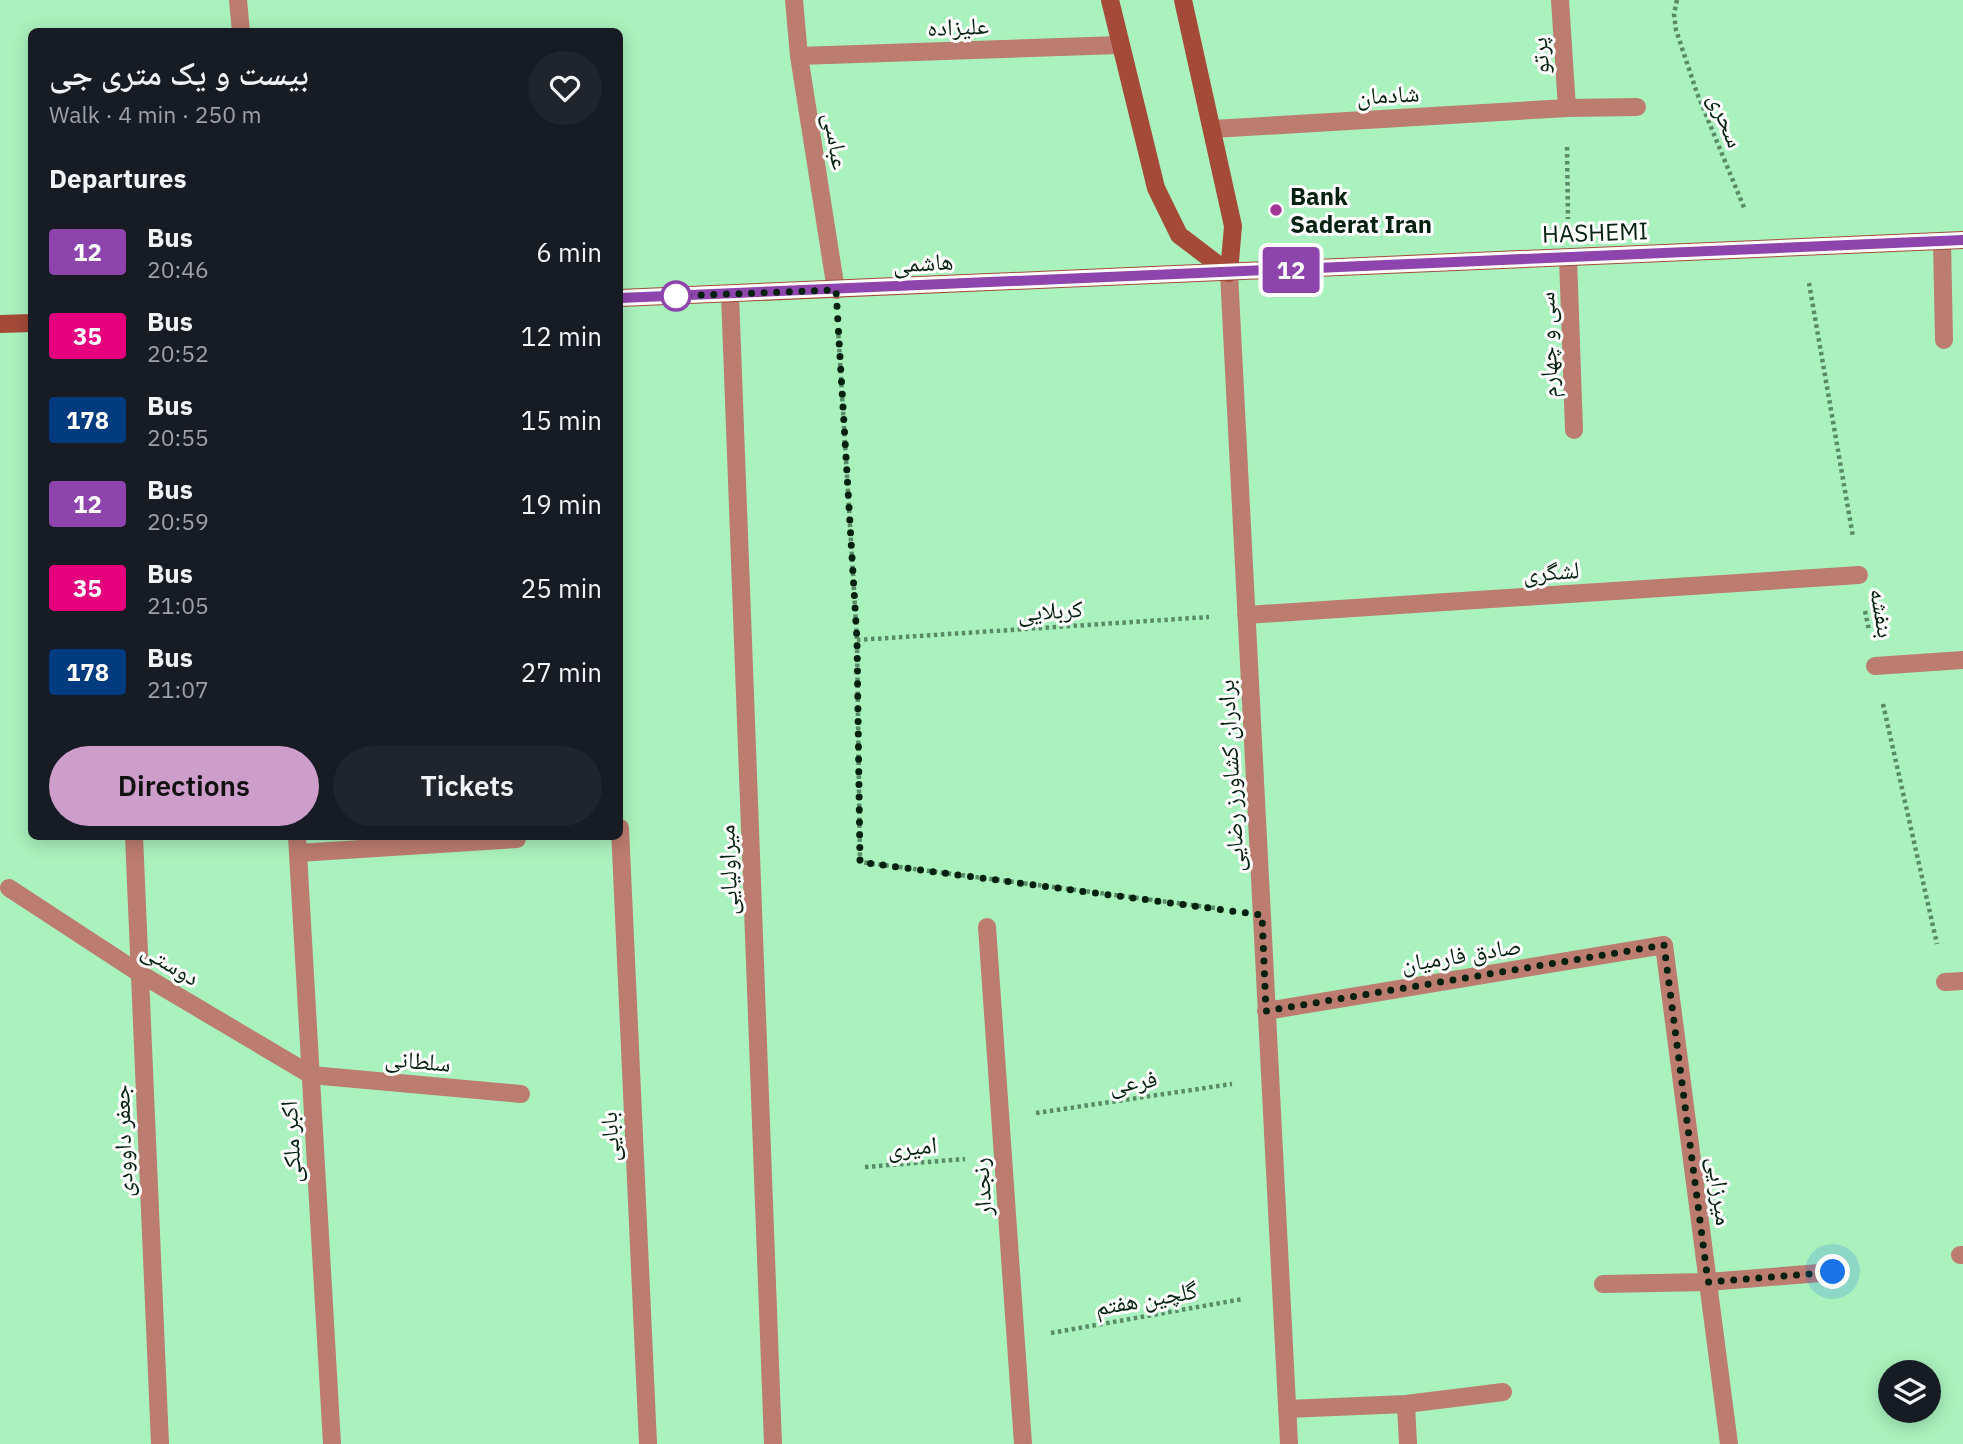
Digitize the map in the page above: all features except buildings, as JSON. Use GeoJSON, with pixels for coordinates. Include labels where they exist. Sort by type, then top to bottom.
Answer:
{"type":"FeatureCollection","features":[{"type":"Feature","properties":{"kind":"main road"},"geometry":{"type":"LineString","coordinates":[[1110,0],[1156,188],[1179,235],[1229,273]]}},
{"type":"Feature","properties":{"kind":"main road"},"geometry":{"type":"LineString","coordinates":[[1183,0],[1233,226],[1229,273]]}},
{"type":"Feature","properties":{"kind":"main road","name":"HASHEMI"},"geometry":{"type":"LineString","coordinates":[[1229,273],[1963,240]]}},
{"type":"Feature","properties":{"kind":"main road","name":"هاشمی"},"geometry":{"type":"LineString","coordinates":[[623,298],[1229,273]]}},
{"type":"Feature","properties":{"kind":"main road"},"geometry":{"type":"LineString","coordinates":[[0,324],[28,323]]}},
{"type":"Feature","properties":{"kind":"street"},"geometry":{"type":"LineString","coordinates":[[238,0],[241,28]]}},
{"type":"Feature","properties":{"kind":"street","name":"عباسی"},"geometry":{"type":"LineString","coordinates":[[794,0],[799,56],[836,290]]}},
{"type":"Feature","properties":{"kind":"street","name":"پرتو"},"geometry":{"type":"LineString","coordinates":[[1560,0],[1567,108]]}},
{"type":"Feature","properties":{"kind":"street","name":"علیزاده"},"geometry":{"type":"LineString","coordinates":[[799,56],[1119,45]]}},
{"type":"Feature","properties":{"kind":"street","name":"شادمان"},"geometry":{"type":"LineString","coordinates":[[1213,129],[1567,108],[1637,107]]}},
{"type":"Feature","properties":{"kind":"street"},"geometry":{"type":"LineString","coordinates":[[1942,241],[1944,340]]}},
{"type":"Feature","properties":{"kind":"street","name":"سی و چهارم"},"geometry":{"type":"LineString","coordinates":[[1568,258],[1574,430]]}},
{"type":"Feature","properties":{"kind":"street","name":"برادران کشاورز رضایی"},"geometry":{"type":"LineString","coordinates":[[1229,273],[1289,1444]]}},
{"type":"Feature","properties":{"kind":"street","name":"میراولیایی"},"geometry":{"type":"LineString","coordinates":[[730,294],[774,1444]]}},
{"type":"Feature","properties":{"kind":"street","name":"لشگری"},"geometry":{"type":"LineString","coordinates":[[1246,615],[1859,575]]}},
{"type":"Feature","properties":{"kind":"street"},"geometry":{"type":"LineString","coordinates":[[1875,666],[1963,660]]}},
{"type":"Feature","properties":{"kind":"street","name":"جعفر داوودی"},"geometry":{"type":"LineString","coordinates":[[134,840],[160,1444]]}},
{"type":"Feature","properties":{"kind":"street"},"geometry":{"type":"LineString","coordinates":[[297,845],[480,840]]}},
{"type":"Feature","properties":{"kind":"street","name":"بابایی"},"geometry":{"type":"LineString","coordinates":[[621,840],[648,1444]]}},
{"type":"Feature","properties":{"kind":"street","name":"اکبر ملکی"},"geometry":{"type":"LineString","coordinates":[[297,845],[332,1444]]}},
{"type":"Feature","properties":{"kind":"street","name":"دوستی"},"geometry":{"type":"LineString","coordinates":[[9,888],[139,973],[311,1076]]}},
{"type":"Feature","properties":{"kind":"street","name":"رنجدار"},"geometry":{"type":"LineString","coordinates":[[987,926],[1023,1444]]}},
{"type":"Feature","properties":{"kind":"street","name":"صادق فارمیان"},"geometry":{"type":"LineString","coordinates":[[1266,1011],[1664,945]]}},
{"type":"Feature","properties":{"kind":"street","name":"میرزایی"},"geometry":{"type":"LineString","coordinates":[[1664,945],[1728,1444]]}},
{"type":"Feature","properties":{"kind":"street","name":"سلطانی"},"geometry":{"type":"LineString","coordinates":[[311,1076],[521,1094]]}},
{"type":"Feature","properties":{"kind":"street"},"geometry":{"type":"LineString","coordinates":[[1603,1284],[1708,1282],[1833,1272]]}},
{"type":"Feature","properties":{"kind":"street"},"geometry":{"type":"LineString","coordinates":[[1287,1409],[1406,1404],[1503,1392]]}},
{"type":"Feature","properties":{"kind":"street"},"geometry":{"type":"LineString","coordinates":[[1406,1404],[1409,1444]]}},
{"type":"Feature","properties":{"kind":"path","name":"سحری"},"geometry":{"type":"LineString","coordinates":[[1677,0],[1674,14],[1676,30],[1697,93],[1762,250]]}},
{"type":"Feature","properties":{"kind":"path"},"geometry":{"type":"LineString","coordinates":[[1567,108],[1568,258]]}},
{"type":"Feature","properties":{"kind":"path","name":"بنفشه"},"geometry":{"type":"LineString","coordinates":[[1803,248],[1875,666],[1954,981]]}},
{"type":"Feature","properties":{"kind":"path"},"geometry":{"type":"LineString","coordinates":[[836,290],[857,640],[860,862],[1262,915]]}},
{"type":"Feature","properties":{"kind":"path","name":"کربلایی"},"geometry":{"type":"LineString","coordinates":[[857,640],[1246,615]]}},
{"type":"Feature","properties":{"kind":"path","name":"فرعی"},"geometry":{"type":"LineString","coordinates":[[1001,1119],[1270,1078]]}},
{"type":"Feature","properties":{"kind":"path","name":"امیری"},"geometry":{"type":"LineString","coordinates":[[865,1167],[1003,1156]]}},
{"type":"Feature","properties":{"kind":"path","name":"گلچین هفتم"},"geometry":{"type":"LineString","coordinates":[[1016,1339],[1281,1292]]}},
{"type":"Feature","properties":{"kind":"bus line","name":"12"},"geometry":{"type":"LineString","coordinates":[[623,298],[1963,240]]}},
{"type":"Feature","properties":{"kind":"place","name":"Bank Saderat Iran"},"geometry":{"type":"Point","coordinates":[1276,210]}},
{"type":"Feature","properties":{"kind":"route"},"geometry":{"type":"LineString","coordinates":[[676,296],[836,290],[857,640],[860,862],[1262,915],[1266,1011],[1664,945],[1708,1282],[1833,1272]]}}]}
